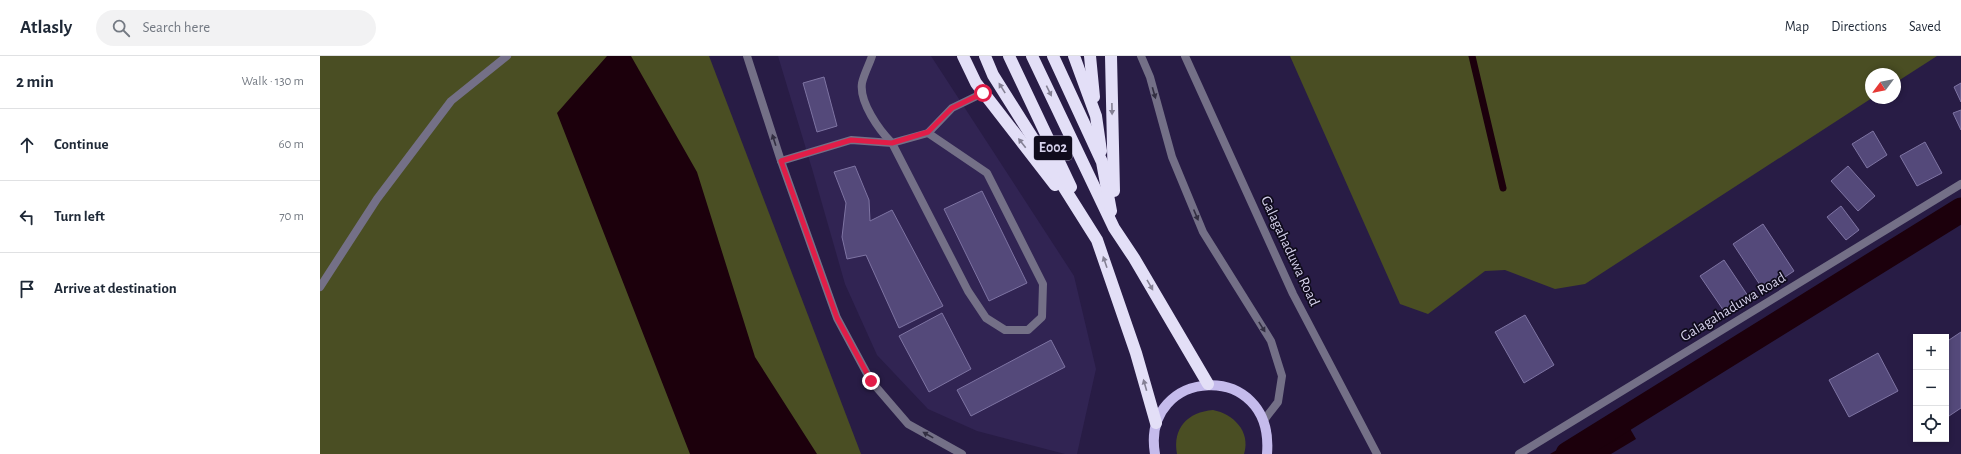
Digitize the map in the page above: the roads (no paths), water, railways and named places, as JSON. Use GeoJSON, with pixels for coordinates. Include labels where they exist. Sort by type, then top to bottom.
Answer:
{"type":"FeatureCollection","features":[{"type":"Feature","properties":{"kind":"highway"},"geometry":{"type":"LineString","coordinates":[[963,56],[976,83],[983,93],[1097,240]]}},
{"type":"Feature","properties":{"kind":"highway"},"geometry":{"type":"LineString","coordinates":[[985,56],[994,75],[1097,240],[1136,353],[1156,423]]}},
{"type":"Feature","properties":{"kind":"highway","name":"E002"},"geometry":{"type":"LineString","coordinates":[[1009,56],[1097,240]]}},
{"type":"Feature","properties":{"kind":"highway"},"geometry":{"type":"LineString","coordinates":[[1032,56],[1114,228],[1134,258],[1208,384]]}},
{"type":"Feature","properties":{"kind":"highway","name":"E002"},"geometry":{"type":"LineString","coordinates":[[1053,56],[1102,162],[1114,228]]}},
{"type":"Feature","properties":{"kind":"highway"},"geometry":{"type":"LineString","coordinates":[[1074,56],[1096,116]]}},
{"type":"Feature","properties":{"kind":"highway"},"geometry":{"type":"LineString","coordinates":[[1090,56],[1102,162]]}},
{"type":"Feature","properties":{"kind":"highway"},"geometry":{"type":"LineString","coordinates":[[1111,56],[1114,228]]}},
{"type":"Feature","properties":{"kind":"main road"},"geometry":{"type":"LineString","coordinates":[[1154,454],[1152,442],[1156,423],[1164,408],[1176,396],[1192,388],[1208,384],[1226,387],[1242,394],[1255,405],[1264,420],[1268,438],[1267,454]]}},
{"type":"Feature","properties":{"kind":"street"},"geometry":{"type":"LineString","coordinates":[[320,286],[377,199],[451,101],[508,56]]}},
{"type":"Feature","properties":{"kind":"street"},"geometry":{"type":"LineString","coordinates":[[747,56],[781,161],[837,318],[871,381],[908,424],[962,454]]}},
{"type":"Feature","properties":{"kind":"street"},"geometry":{"type":"LineString","coordinates":[[872,56],[862,83],[863,102],[886,137],[892,143],[968,290],[986,318],[1005,330],[1028,330],[1042,317],[1043,284],[987,173],[928,132]]}},
{"type":"Feature","properties":{"kind":"street"},"geometry":{"type":"LineString","coordinates":[[1141,56],[1150,77],[1172,157],[1203,232],[1271,341],[1282,376],[1278,402],[1264,420]]}},
{"type":"Feature","properties":{"kind":"street","name":"Galagahaduwa Road"},"geometry":{"type":"LineString","coordinates":[[1185,56],[1293,294],[1377,454]]}},
{"type":"Feature","properties":{"kind":"street"},"geometry":{"type":"LineString","coordinates":[[781,161],[851,140],[892,143],[928,132],[952,108],[983,93]]}},
{"type":"Feature","properties":{"kind":"street","name":"Galagahaduwa Road"},"geometry":{"type":"LineString","coordinates":[[1519,454],[1961,184]]}},
{"type":"Feature","properties":{"kind":"waterway"},"geometry":{"type":"LineString","coordinates":[[1472,56],[1503,188]]}},
{"type":"Feature","properties":{"kind":"waterway"},"geometry":{"type":"LineString","coordinates":[[1568,454],[1961,210]]}}]}
